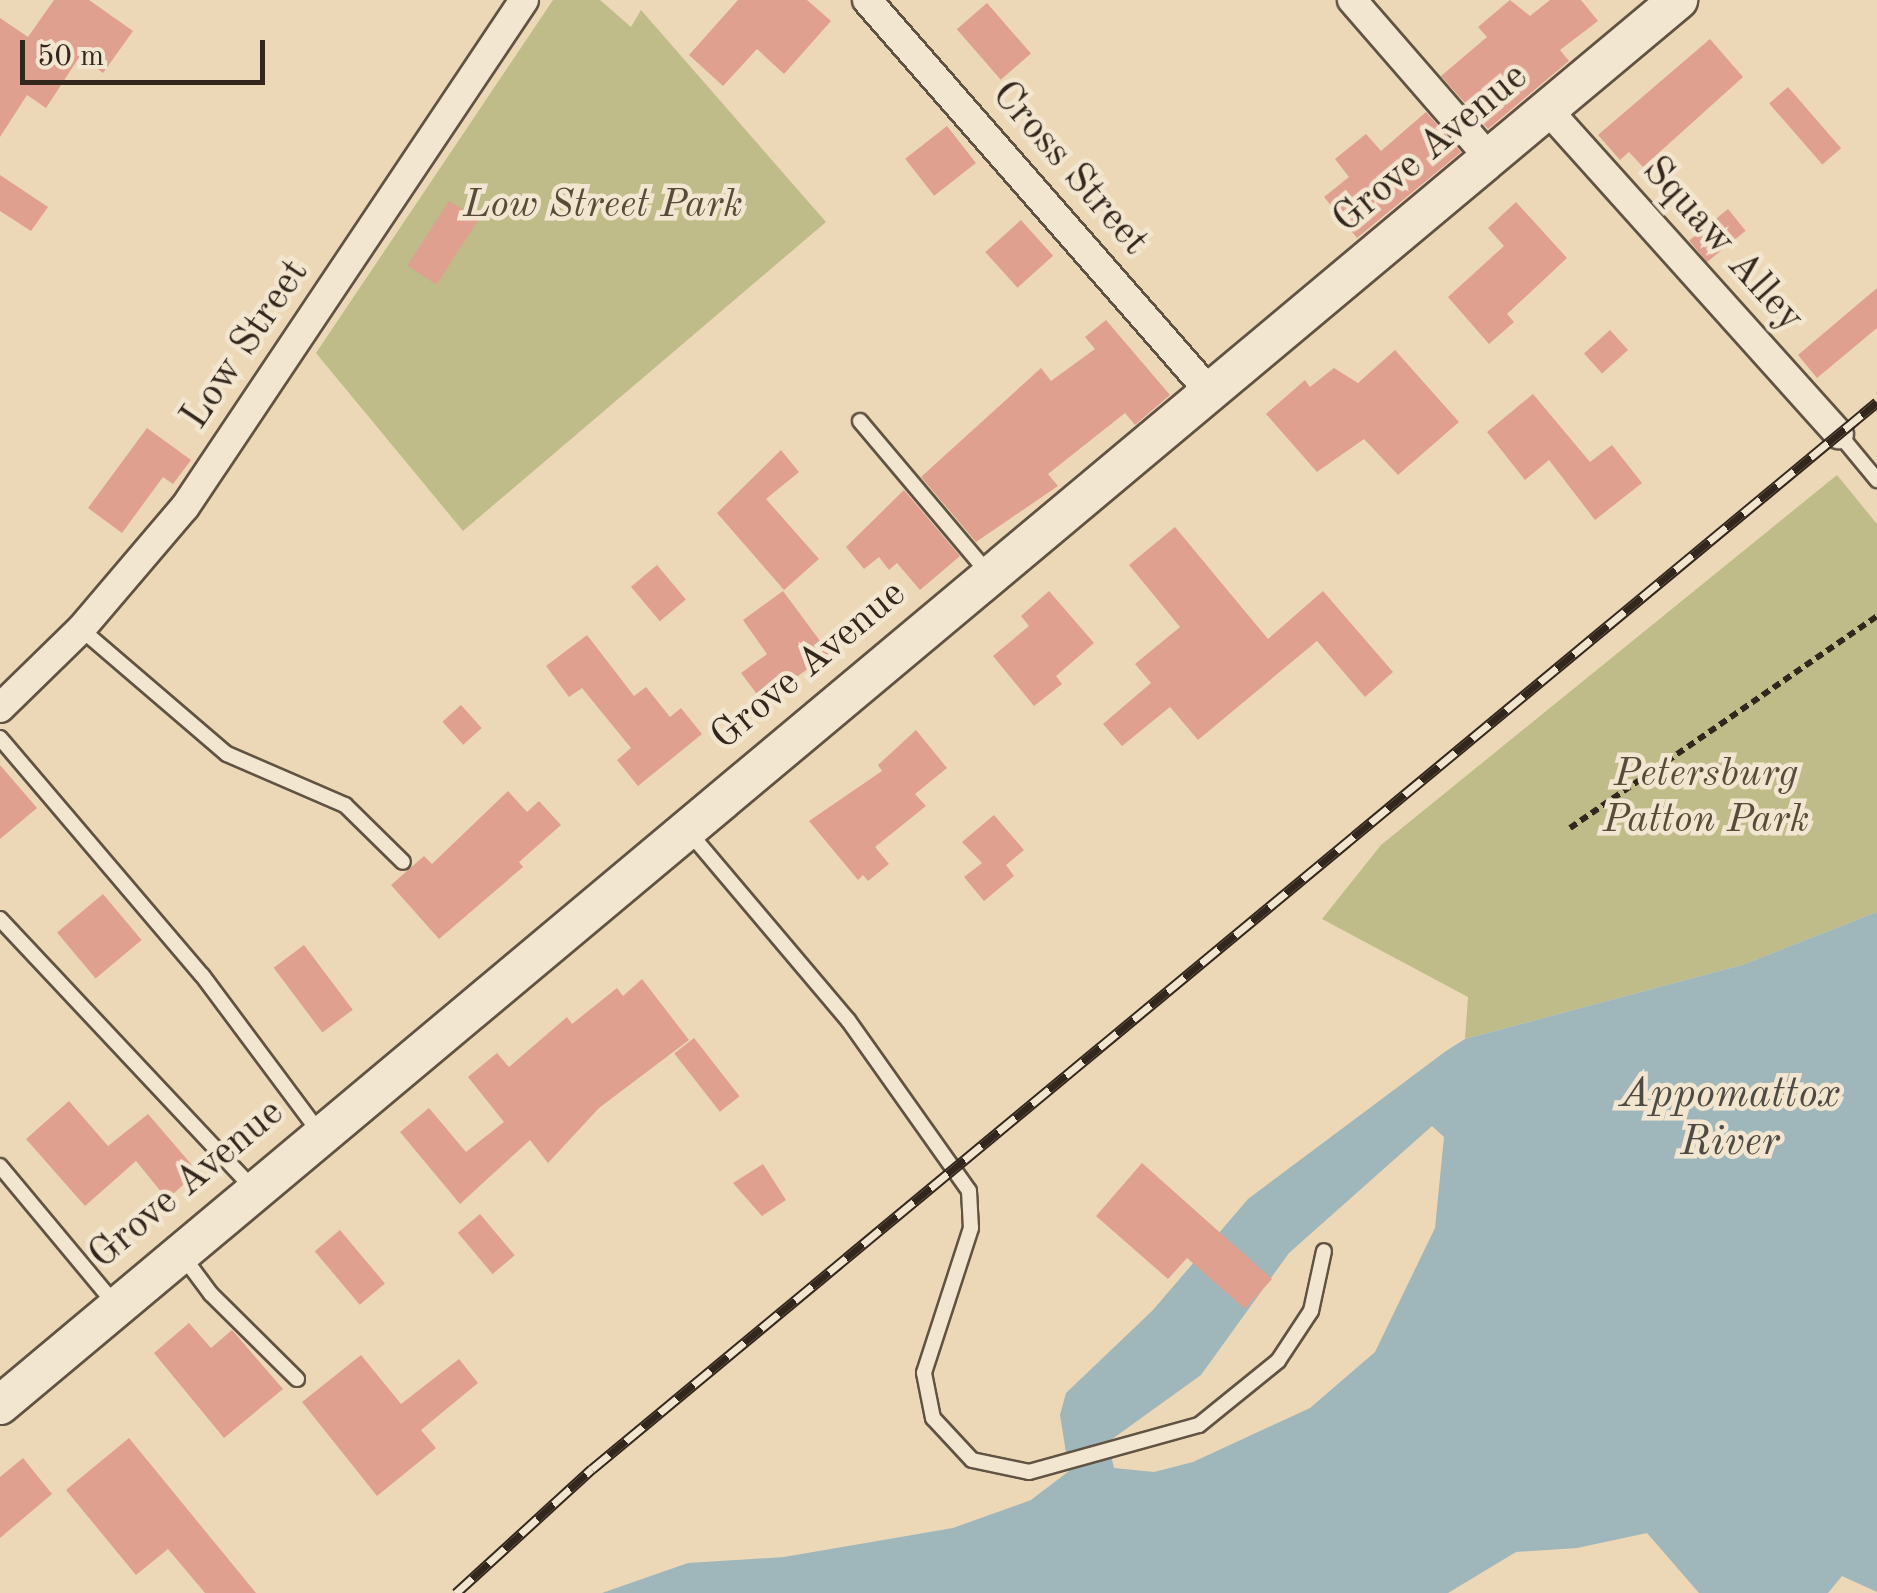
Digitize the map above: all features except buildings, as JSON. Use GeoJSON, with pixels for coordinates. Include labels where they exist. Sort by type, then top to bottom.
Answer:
{"type":"FeatureCollection","features":[{"type":"Feature","properties":{"kind":"main road","name":"Grove Avenue"},"geometry":{"type":"LineString","coordinates":[[0,1405],[253,1188],[1208,392],[1492,161],[1546,110],[1678,0]]}},
{"type":"Feature","properties":{"kind":"street","name":"Low Street"},"geometry":{"type":"LineString","coordinates":[[0,708],[81,630],[184,506],[524,0]]}},
{"type":"Feature","properties":{"kind":"street","name":"Cross Street"},"geometry":{"type":"LineString","coordinates":[[868,0],[1208,392]]}},
{"type":"Feature","properties":{"kind":"street"},"geometry":{"type":"LineString","coordinates":[[1352,0],[1492,161]]}},
{"type":"Feature","properties":{"kind":"street","name":"Squaw Alley"},"geometry":{"type":"LineString","coordinates":[[1546,110],[1839,434]]}},
{"type":"Feature","properties":{"kind":"lane"},"geometry":{"type":"LineString","coordinates":[[860,421],[990,574]]}},
{"type":"Feature","properties":{"kind":"lane"},"geometry":{"type":"LineString","coordinates":[[1839,434],[1877,480]]}},
{"type":"Feature","properties":{"kind":"lane"},"geometry":{"type":"LineString","coordinates":[[81,630],[227,754],[345,805],[403,862]]}},
{"type":"Feature","properties":{"kind":"lane"},"geometry":{"type":"LineString","coordinates":[[0,738],[202,975],[320,1133]]}},
{"type":"Feature","properties":{"kind":"lane"},"geometry":{"type":"LineString","coordinates":[[686,828],[848,1020],[969,1191],[971,1228],[924,1373],[934,1418],[951,1444],[997,1470],[1063,1465],[1199,1425],[1246,1392],[1278,1362],[1311,1312],[1324,1252]]}},
{"type":"Feature","properties":{"kind":"lane"},"geometry":{"type":"LineString","coordinates":[[0,918],[253,1188]]}},
{"type":"Feature","properties":{"kind":"lane"},"geometry":{"type":"LineString","coordinates":[[0,1166],[115,1304]]}},
{"type":"Feature","properties":{"kind":"lane"},"geometry":{"type":"LineString","coordinates":[[179,1250],[211,1294],[297,1379]]}},
{"type":"Feature","properties":{"kind":"path"},"geometry":{"type":"LineString","coordinates":[[1570,828],[1877,616]]}},
{"type":"Feature","properties":{"kind":"green space","name":"Low Street Park"},"geometry":{"type":"Polygon","coordinates":[[[553,0],[600,0],[631,27],[641,10],[826,222],[463,531],[316,353],[553,0]]]}},
{"type":"Feature","properties":{"kind":"green space","name":"Petersburg Patton Park"},"geometry":{"type":"Polygon","coordinates":[[[1837,475],[1877,524],[1877,912],[1742,965],[1465,1039],[1468,997],[1322,919],[1381,845],[1837,475]]]}},
{"type":"Feature","properties":{"kind":"water","name":"Appomattox River"},"geometry":{"type":"Polygon","coordinates":[[[1877,912],[1877,1592],[1842,1576],[1828,1593],[1699,1593],[1647,1533],[1577,1548],[1516,1552],[1448,1593],[602,1593],[688,1563],[784,1557],[953,1528],[1031,1500],[1069,1471],[1060,1415],[1066,1393],[1153,1310],[1248,1199],[1465,1039],[1742,965],[1877,912]],[[1432,1126],[1289,1253],[1201,1375],[1108,1442],[1114,1468],[1154,1472],[1193,1462],[1310,1408],[1375,1352],[1435,1228],[1444,1137],[1432,1126]]]}},
{"type":"Feature","properties":{"kind":"railway"},"geometry":{"type":"LineString","coordinates":[[456,1593],[592,1469],[1877,402]]}}]}
